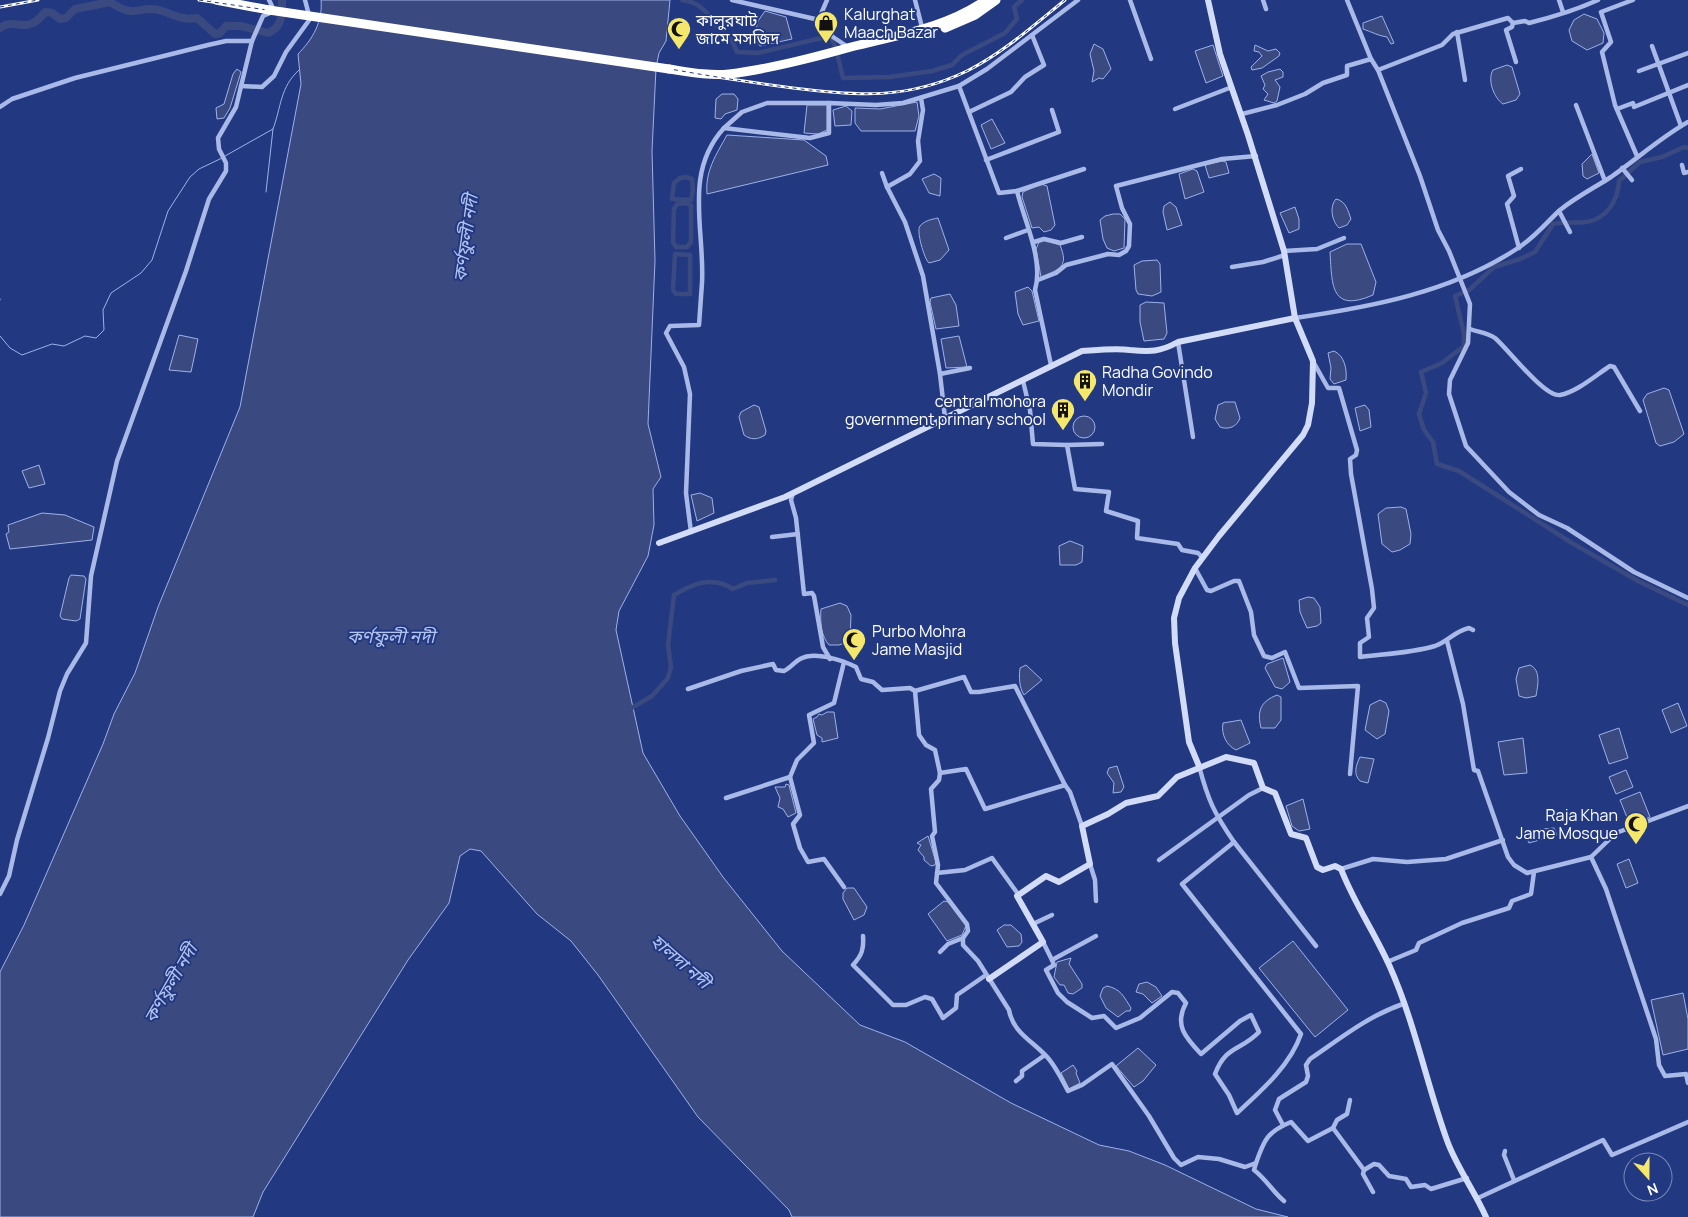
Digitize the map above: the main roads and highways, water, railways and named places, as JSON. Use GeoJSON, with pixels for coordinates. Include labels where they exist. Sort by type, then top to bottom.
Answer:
{"type":"FeatureCollection","features":[{"type":"Feature","properties":{"kind":"highway"},"geometry":{"type":"LineString","coordinates":[[216,0],[269,5],[707,74],[729,74],[848,50],[955,25],[996,0]]}},
{"type":"Feature","properties":{"kind":"highway"},"geometry":{"type":"LineString","coordinates":[[923,32],[958,16],[986,0]]}},
{"type":"Feature","properties":{"kind":"water","name":"কর্ণফুলী নদী"},"geometry":{"type":"Polygon","coordinates":[[[321,0],[670,0],[666,41],[659,53],[656,68],[652,151],[655,261],[648,424],[661,477],[653,489],[654,525],[648,556],[619,611],[616,630],[643,753],[680,816],[723,877],[782,951],[860,1025],[905,1042],[1011,1103],[1099,1145],[1129,1151],[1165,1165],[1256,1209],[1288,1217],[792,1217],[789,1210],[698,1117],[598,975],[571,941],[537,914],[481,851],[470,849],[460,856],[449,903],[408,960],[263,1192],[253,1217],[0,1217],[0,972],[24,925],[103,744],[114,714],[135,673],[158,607],[240,407],[301,84],[298,54],[312,36],[319,22],[321,0]]]}},
{"type":"Feature","properties":{"kind":"water"},"geometry":{"type":"Polygon","coordinates":[[[765,11],[786,17],[792,39],[760,46],[754,37],[758,21],[765,11]]]}},
{"type":"Feature","properties":{"kind":"water"},"geometry":{"type":"Polygon","coordinates":[[[1584,14],[1597,19],[1604,33],[1603,43],[1587,50],[1572,41],[1569,30],[1574,20],[1584,14]]]}},
{"type":"Feature","properties":{"kind":"water"},"geometry":{"type":"Polygon","coordinates":[[[1382,16],[1394,43],[1391,44],[1387,37],[1363,29],[1363,23],[1382,16]]]}},
{"type":"Feature","properties":{"kind":"water"},"geometry":{"type":"Polygon","coordinates":[[[1094,44],[1103,49],[1111,69],[1103,79],[1099,78],[1092,82],[1094,71],[1090,54],[1094,44]]]}},
{"type":"Feature","properties":{"kind":"water"},"geometry":{"type":"Polygon","coordinates":[[[1213,45],[1223,76],[1206,83],[1195,51],[1213,45]]]}},
{"type":"Feature","properties":{"kind":"water"},"geometry":{"type":"Polygon","coordinates":[[[1255,45],[1268,51],[1276,49],[1280,53],[1279,56],[1262,68],[1252,70],[1251,67],[1262,56],[1259,52],[1254,51],[1255,45]]]}},
{"type":"Feature","properties":{"kind":"water"},"geometry":{"type":"Polygon","coordinates":[[[1507,65],[1512,67],[1520,94],[1516,100],[1503,104],[1494,93],[1491,84],[1491,74],[1493,70],[1507,65]]]}},
{"type":"Feature","properties":{"kind":"water"},"geometry":{"type":"Polygon","coordinates":[[[237,69],[241,72],[230,108],[224,118],[217,119],[216,108],[224,104],[233,74],[237,69]]]}},
{"type":"Feature","properties":{"kind":"water"},"geometry":{"type":"Polygon","coordinates":[[[1280,69],[1283,72],[1283,77],[1275,80],[1280,87],[1277,101],[1274,103],[1264,100],[1268,94],[1263,89],[1265,85],[1261,76],[1280,69]]]}},
{"type":"Feature","properties":{"kind":"water"},"geometry":{"type":"Polygon","coordinates":[[[722,94],[734,94],[738,99],[737,110],[725,114],[721,119],[715,118],[716,99],[722,94]]]}},
{"type":"Feature","properties":{"kind":"water"},"geometry":{"type":"Polygon","coordinates":[[[917,102],[919,116],[915,131],[861,131],[855,123],[855,108],[880,109],[917,102]]]}},
{"type":"Feature","properties":{"kind":"water"},"geometry":{"type":"Polygon","coordinates":[[[807,105],[827,105],[827,130],[818,134],[804,133],[807,105]]]}},
{"type":"Feature","properties":{"kind":"water"},"geometry":{"type":"Polygon","coordinates":[[[846,106],[852,111],[851,125],[835,126],[833,110],[846,106]]]}},
{"type":"Feature","properties":{"kind":"water"},"geometry":{"type":"Polygon","coordinates":[[[992,119],[1005,143],[991,149],[981,125],[992,119]]]}},
{"type":"Feature","properties":{"kind":"water"},"geometry":{"type":"Polygon","coordinates":[[[727,135],[804,140],[826,156],[828,165],[707,194],[710,170],[715,156],[727,135]]]}},
{"type":"Feature","properties":{"kind":"water"},"geometry":{"type":"Polygon","coordinates":[[[1592,154],[1599,173],[1587,179],[1583,176],[1582,164],[1592,154]]]}},
{"type":"Feature","properties":{"kind":"water"},"geometry":{"type":"Polygon","coordinates":[[[1222,161],[1226,162],[1229,173],[1209,178],[1205,165],[1222,161]]]}},
{"type":"Feature","properties":{"kind":"water"},"geometry":{"type":"Polygon","coordinates":[[[1193,169],[1197,171],[1204,192],[1185,199],[1179,174],[1193,169]]]}},
{"type":"Feature","properties":{"kind":"water"},"geometry":{"type":"Polygon","coordinates":[[[934,174],[941,178],[940,196],[929,193],[922,179],[934,174]]]}},
{"type":"Feature","properties":{"kind":"water"},"geometry":{"type":"Polygon","coordinates":[[[1041,184],[1047,186],[1055,225],[1051,230],[1044,232],[1039,227],[1032,228],[1022,197],[1023,192],[1041,184]]]}},
{"type":"Feature","properties":{"kind":"water"},"geometry":{"type":"Polygon","coordinates":[[[1336,199],[1344,204],[1351,219],[1347,225],[1339,228],[1332,214],[1336,199]]]}},
{"type":"Feature","properties":{"kind":"water"},"geometry":{"type":"Polygon","coordinates":[[[1170,202],[1176,207],[1182,225],[1167,230],[1163,212],[1164,206],[1170,202]]]}},
{"type":"Feature","properties":{"kind":"water"},"geometry":{"type":"Polygon","coordinates":[[[1295,207],[1299,219],[1299,229],[1289,233],[1280,213],[1295,207]]]}},
{"type":"Feature","properties":{"kind":"water"},"geometry":{"type":"Polygon","coordinates":[[[1120,214],[1125,219],[1124,248],[1114,251],[1107,248],[1103,239],[1100,220],[1105,216],[1120,214]]]}},
{"type":"Feature","properties":{"kind":"water"},"geometry":{"type":"Polygon","coordinates":[[[938,218],[949,250],[940,260],[929,263],[921,244],[919,229],[922,224],[938,218]]]}},
{"type":"Feature","properties":{"kind":"water"},"geometry":{"type":"Polygon","coordinates":[[[1044,240],[1060,245],[1064,258],[1063,263],[1058,269],[1041,277],[1036,249],[1039,242],[1044,240]]]}},
{"type":"Feature","properties":{"kind":"water"},"geometry":{"type":"Polygon","coordinates":[[[1347,244],[1361,244],[1376,282],[1373,295],[1359,300],[1349,301],[1341,298],[1336,293],[1333,285],[1330,252],[1347,244]]]}},
{"type":"Feature","properties":{"kind":"water"},"geometry":{"type":"Polygon","coordinates":[[[1157,260],[1160,264],[1161,292],[1152,296],[1138,294],[1134,265],[1142,261],[1157,260]]]}},
{"type":"Feature","properties":{"kind":"water"},"geometry":{"type":"Polygon","coordinates":[[[1028,287],[1032,291],[1039,321],[1023,325],[1018,314],[1015,292],[1028,287]]]}},
{"type":"Feature","properties":{"kind":"water"},"geometry":{"type":"Polygon","coordinates":[[[950,294],[956,305],[959,326],[936,329],[930,302],[931,298],[950,294]]]}},
{"type":"Feature","properties":{"kind":"water"},"geometry":{"type":"Polygon","coordinates":[[[1146,302],[1164,303],[1167,333],[1164,339],[1144,341],[1140,322],[1140,305],[1146,302]]]}},
{"type":"Feature","properties":{"kind":"water"},"geometry":{"type":"Polygon","coordinates":[[[179,335],[198,339],[191,372],[169,370],[179,335]]]}},
{"type":"Feature","properties":{"kind":"water"},"geometry":{"type":"Polygon","coordinates":[[[959,336],[967,367],[946,368],[941,339],[959,336]]]}},
{"type":"Feature","properties":{"kind":"water"},"geometry":{"type":"Polygon","coordinates":[[[1334,351],[1343,360],[1346,368],[1346,380],[1334,384],[1330,379],[1331,368],[1328,353],[1334,351]]]}},
{"type":"Feature","properties":{"kind":"water"},"geometry":{"type":"Polygon","coordinates":[[[1664,388],[1669,390],[1684,434],[1674,442],[1660,446],[1656,443],[1643,400],[1647,394],[1664,388]]]}},
{"type":"Feature","properties":{"kind":"water"},"geometry":{"type":"Polygon","coordinates":[[[1225,402],[1235,402],[1240,418],[1237,424],[1229,428],[1220,427],[1215,419],[1218,405],[1225,402]]]}},
{"type":"Feature","properties":{"kind":"water"},"geometry":{"type":"Polygon","coordinates":[[[754,405],[759,407],[766,431],[765,435],[754,439],[744,435],[739,417],[741,412],[754,405]]]}},
{"type":"Feature","properties":{"kind":"water"},"geometry":{"type":"Polygon","coordinates":[[[1365,405],[1369,410],[1371,427],[1360,431],[1355,408],[1365,405]]]}},
{"type":"Feature","properties":{"kind":"water"},"geometry":{"type":"Polygon","coordinates":[[[1084,416],[1092,419],[1095,427],[1092,435],[1084,438],[1076,435],[1073,427],[1076,419],[1084,416]]]}},
{"type":"Feature","properties":{"kind":"water"},"geometry":{"type":"Polygon","coordinates":[[[39,465],[45,484],[29,488],[22,471],[39,465]]]}},
{"type":"Feature","properties":{"kind":"water"},"geometry":{"type":"Polygon","coordinates":[[[700,493],[712,498],[714,513],[697,521],[691,495],[700,493]]]}},
{"type":"Feature","properties":{"kind":"water"},"geometry":{"type":"Polygon","coordinates":[[[1401,507],[1406,509],[1411,534],[1410,544],[1392,552],[1382,544],[1378,514],[1386,508],[1401,507]]]}},
{"type":"Feature","properties":{"kind":"water"},"geometry":{"type":"Polygon","coordinates":[[[42,513],[65,515],[94,527],[92,540],[10,549],[6,534],[9,532],[8,525],[42,513]]]}},
{"type":"Feature","properties":{"kind":"water"},"geometry":{"type":"Polygon","coordinates":[[[1070,541],[1083,546],[1082,562],[1076,565],[1060,565],[1059,546],[1070,541]]]}},
{"type":"Feature","properties":{"kind":"water"},"geometry":{"type":"Polygon","coordinates":[[[71,575],[84,576],[86,579],[80,619],[76,621],[62,619],[60,616],[71,575]]]}},
{"type":"Feature","properties":{"kind":"water"},"geometry":{"type":"Polygon","coordinates":[[[1308,597],[1314,598],[1320,607],[1321,623],[1307,628],[1300,612],[1299,600],[1308,597]]]}},
{"type":"Feature","properties":{"kind":"water"},"geometry":{"type":"Polygon","coordinates":[[[840,603],[847,606],[851,615],[850,641],[839,645],[829,645],[824,637],[822,628],[821,609],[840,603]]]}},
{"type":"Feature","properties":{"kind":"water"},"geometry":{"type":"Polygon","coordinates":[[[1283,658],[1290,682],[1282,689],[1275,687],[1265,668],[1267,664],[1283,658]]]}},
{"type":"Feature","properties":{"kind":"water"},"geometry":{"type":"Polygon","coordinates":[[[1026,665],[1042,680],[1024,695],[1020,685],[1020,668],[1026,665]]]}},
{"type":"Feature","properties":{"kind":"water"},"geometry":{"type":"Polygon","coordinates":[[[1530,665],[1536,670],[1538,678],[1536,696],[1526,698],[1519,696],[1516,679],[1519,668],[1530,665]]]}},
{"type":"Feature","properties":{"kind":"water"},"geometry":{"type":"Polygon","coordinates":[[[1277,695],[1281,697],[1281,720],[1275,728],[1261,728],[1259,717],[1261,708],[1263,704],[1277,695]]]}},
{"type":"Feature","properties":{"kind":"water"},"geometry":{"type":"Polygon","coordinates":[[[1380,700],[1386,703],[1389,711],[1385,734],[1377,739],[1365,730],[1370,705],[1380,700]]]}},
{"type":"Feature","properties":{"kind":"water"},"geometry":{"type":"Polygon","coordinates":[[[1678,703],[1687,726],[1671,733],[1662,710],[1678,703]]]}},
{"type":"Feature","properties":{"kind":"water"},"geometry":{"type":"Polygon","coordinates":[[[827,712],[834,712],[838,738],[822,742],[822,738],[817,735],[813,719],[819,714],[822,715],[827,712]]]}},
{"type":"Feature","properties":{"kind":"water"},"geometry":{"type":"Polygon","coordinates":[[[1241,720],[1250,743],[1236,750],[1225,739],[1223,723],[1241,720]]]}},
{"type":"Feature","properties":{"kind":"water"},"geometry":{"type":"Polygon","coordinates":[[[1619,728],[1628,758],[1609,764],[1599,735],[1619,728]]]}},
{"type":"Feature","properties":{"kind":"water"},"geometry":{"type":"Polygon","coordinates":[[[1523,738],[1527,773],[1504,775],[1498,742],[1523,738]]]}},
{"type":"Feature","properties":{"kind":"water"},"geometry":{"type":"Polygon","coordinates":[[[1360,757],[1374,759],[1368,783],[1360,781],[1356,775],[1356,766],[1360,757]]]}},
{"type":"Feature","properties":{"kind":"water"},"geometry":{"type":"Polygon","coordinates":[[[1117,766],[1124,787],[1121,792],[1113,793],[1114,783],[1107,773],[1109,768],[1117,766]]]}},
{"type":"Feature","properties":{"kind":"water"},"geometry":{"type":"Polygon","coordinates":[[[1626,770],[1633,787],[1616,794],[1609,777],[1626,770]]]}},
{"type":"Feature","properties":{"kind":"water"},"geometry":{"type":"Polygon","coordinates":[[[786,784],[789,785],[796,813],[788,817],[783,809],[778,807],[780,798],[775,787],[785,787],[786,784]]]}},
{"type":"Feature","properties":{"kind":"water"},"geometry":{"type":"Polygon","coordinates":[[[1640,792],[1650,817],[1630,825],[1620,800],[1640,792]]]}},
{"type":"Feature","properties":{"kind":"water"},"geometry":{"type":"Polygon","coordinates":[[[1303,799],[1310,829],[1299,831],[1292,826],[1286,806],[1303,799]]]}},
{"type":"Feature","properties":{"kind":"water"},"geometry":{"type":"Polygon","coordinates":[[[1554,828],[1557,835],[1529,843],[1526,837],[1532,830],[1554,828]]]}},
{"type":"Feature","properties":{"kind":"water"},"geometry":{"type":"Polygon","coordinates":[[[928,836],[936,862],[935,865],[931,866],[924,860],[924,857],[918,850],[921,845],[917,843],[928,836]]]}},
{"type":"Feature","properties":{"kind":"water"},"geometry":{"type":"Polygon","coordinates":[[[1629,859],[1638,883],[1626,888],[1617,864],[1629,859]]]}},
{"type":"Feature","properties":{"kind":"water"},"geometry":{"type":"Polygon","coordinates":[[[847,888],[854,888],[867,907],[864,915],[854,920],[843,899],[843,893],[847,888]]]}},
{"type":"Feature","properties":{"kind":"water"},"geometry":{"type":"Polygon","coordinates":[[[944,901],[948,902],[966,926],[962,935],[947,941],[928,914],[944,901]]]}},
{"type":"Feature","properties":{"kind":"water"},"geometry":{"type":"Polygon","coordinates":[[[1004,925],[1011,925],[1021,934],[1022,942],[1019,946],[1007,947],[997,930],[1004,925]]]}},
{"type":"Feature","properties":{"kind":"water"},"geometry":{"type":"Polygon","coordinates":[[[1293,941],[1348,1010],[1315,1037],[1259,968],[1293,941]]]}},
{"type":"Feature","properties":{"kind":"water"},"geometry":{"type":"Polygon","coordinates":[[[1071,958],[1069,964],[1082,984],[1082,988],[1073,994],[1068,993],[1064,985],[1060,985],[1054,977],[1057,962],[1071,958]]]}},
{"type":"Feature","properties":{"kind":"water"},"geometry":{"type":"Polygon","coordinates":[[[1147,982],[1156,987],[1162,996],[1152,1003],[1143,994],[1136,992],[1139,984],[1147,982]]]}},
{"type":"Feature","properties":{"kind":"water"},"geometry":{"type":"Polygon","coordinates":[[[1107,986],[1116,989],[1122,994],[1131,1008],[1130,1011],[1126,1011],[1118,1017],[1106,1008],[1100,996],[1103,988],[1107,986]]]}},
{"type":"Feature","properties":{"kind":"water"},"geometry":{"type":"Polygon","coordinates":[[[1683,993],[1688,1019],[1688,1049],[1663,1055],[1651,1000],[1683,993]]]}},
{"type":"Feature","properties":{"kind":"water"},"geometry":{"type":"Polygon","coordinates":[[[1138,1048],[1156,1065],[1143,1081],[1134,1087],[1116,1066],[1138,1048]]]}},
{"type":"Feature","properties":{"kind":"water"},"geometry":{"type":"Polygon","coordinates":[[[1073,1065],[1077,1071],[1080,1083],[1069,1089],[1061,1073],[1073,1065]]]}},
{"type":"Feature","properties":{"kind":"waterway"},"geometry":{"type":"LineString","coordinates":[[0,28],[12,24],[27,25],[38,19],[45,12],[52,13],[60,19],[66,18],[75,9],[110,2],[126,10],[152,9],[182,18],[197,18],[215,34],[220,33],[226,26],[241,26],[268,33],[277,27],[281,20],[282,0]]}},
{"type":"Feature","properties":{"kind":"waterway"},"geometry":{"type":"LineString","coordinates":[[682,0],[692,2],[703,10],[729,38],[737,52],[758,53],[830,36],[836,48]]}},
{"type":"Feature","properties":{"kind":"waterway"},"geometry":{"type":"LineString","coordinates":[[838,57],[843,78],[890,77],[932,71],[952,65],[962,55],[1005,33],[1017,19],[1014,7],[1022,0]]}},
{"type":"Feature","properties":{"kind":"waterway"},"geometry":{"type":"LineString","coordinates":[[225,156],[273,129],[288,83],[299,70]]}},
{"type":"Feature","properties":{"kind":"waterway"},"geometry":{"type":"LineString","coordinates":[[266,192],[273,129]]}},
{"type":"Feature","properties":{"kind":"waterway"},"geometry":{"type":"LineString","coordinates":[[1468,291],[1494,267],[1535,252],[1553,224],[1585,222],[1599,218],[1610,208],[1616,196],[1619,181],[1640,162],[1662,157],[1684,147],[1688,148]]}},
{"type":"Feature","properties":{"kind":"waterway"},"geometry":{"type":"LineString","coordinates":[[0,336],[10,348],[22,355],[52,344],[64,346],[85,336],[96,338],[104,330],[103,310],[111,293],[141,273],[152,260],[168,211],[190,177],[199,169],[222,158]]}},
{"type":"Feature","properties":{"kind":"waterway"},"geometry":{"type":"LineString","coordinates":[[686,177],[692,179],[693,190],[691,200],[672,199],[674,183],[680,178],[686,177]]}},
{"type":"Feature","properties":{"kind":"waterway"},"geometry":{"type":"LineString","coordinates":[[686,203],[691,205],[691,242],[687,247],[676,247],[673,242],[674,209],[677,204],[686,203]]}},
{"type":"Feature","properties":{"kind":"waterway"},"geometry":{"type":"LineString","coordinates":[[675,254],[690,255],[690,294],[676,294],[673,290],[675,254]]}},
{"type":"Feature","properties":{"kind":"waterway"},"geometry":{"type":"LineString","coordinates":[[1462,293],[1455,296],[1464,334],[1464,346],[1442,363],[1421,372],[1426,393],[1419,414],[1424,430],[1433,442],[1437,464],[1459,471],[1572,543],[1638,581],[1688,605]]}},
{"type":"Feature","properties":{"kind":"waterway"},"geometry":{"type":"LineString","coordinates":[[628,710],[652,696],[668,678],[671,667],[668,645],[674,595],[696,584],[711,582],[726,585],[733,589],[747,583],[775,580]]}},
{"type":"Feature","properties":{"kind":"railway"},"geometry":{"type":"LineString","coordinates":[[0,7],[38,0]]}},
{"type":"Feature","properties":{"kind":"railway"},"geometry":{"type":"LineString","coordinates":[[199,0],[764,84],[816,91],[860,94],[902,91],[924,87],[967,71],[1006,47],[1065,0]]}},
{"type":"Feature","properties":{"kind":"place","name":"Kalurghat Maach Bazar"},"geometry":{"type":"Point","coordinates":[826,44]}},
{"type":"Feature","properties":{"kind":"place","name":"কালুরঘাট জামে মসজিদ"},"geometry":{"type":"Point","coordinates":[679,50]}},
{"type":"Feature","properties":{"kind":"place","name":"Radha Govindo Mondir"},"geometry":{"type":"Point","coordinates":[1085,402]}},
{"type":"Feature","properties":{"kind":"place","name":"central mohora government primary school"},"geometry":{"type":"Point","coordinates":[1063,431]}},
{"type":"Feature","properties":{"kind":"place","name":"Purbo Mohra Jame Masjid"},"geometry":{"type":"Point","coordinates":[854,661]}},
{"type":"Feature","properties":{"kind":"place","name":"Raja Khan Jame Mosque"},"geometry":{"type":"Point","coordinates":[1636,845]}},
{"type":"Feature","properties":{"kind":"water label","name":"হালদা নদী"},"geometry":{"type":"Point","coordinates":[681,961]}}]}
